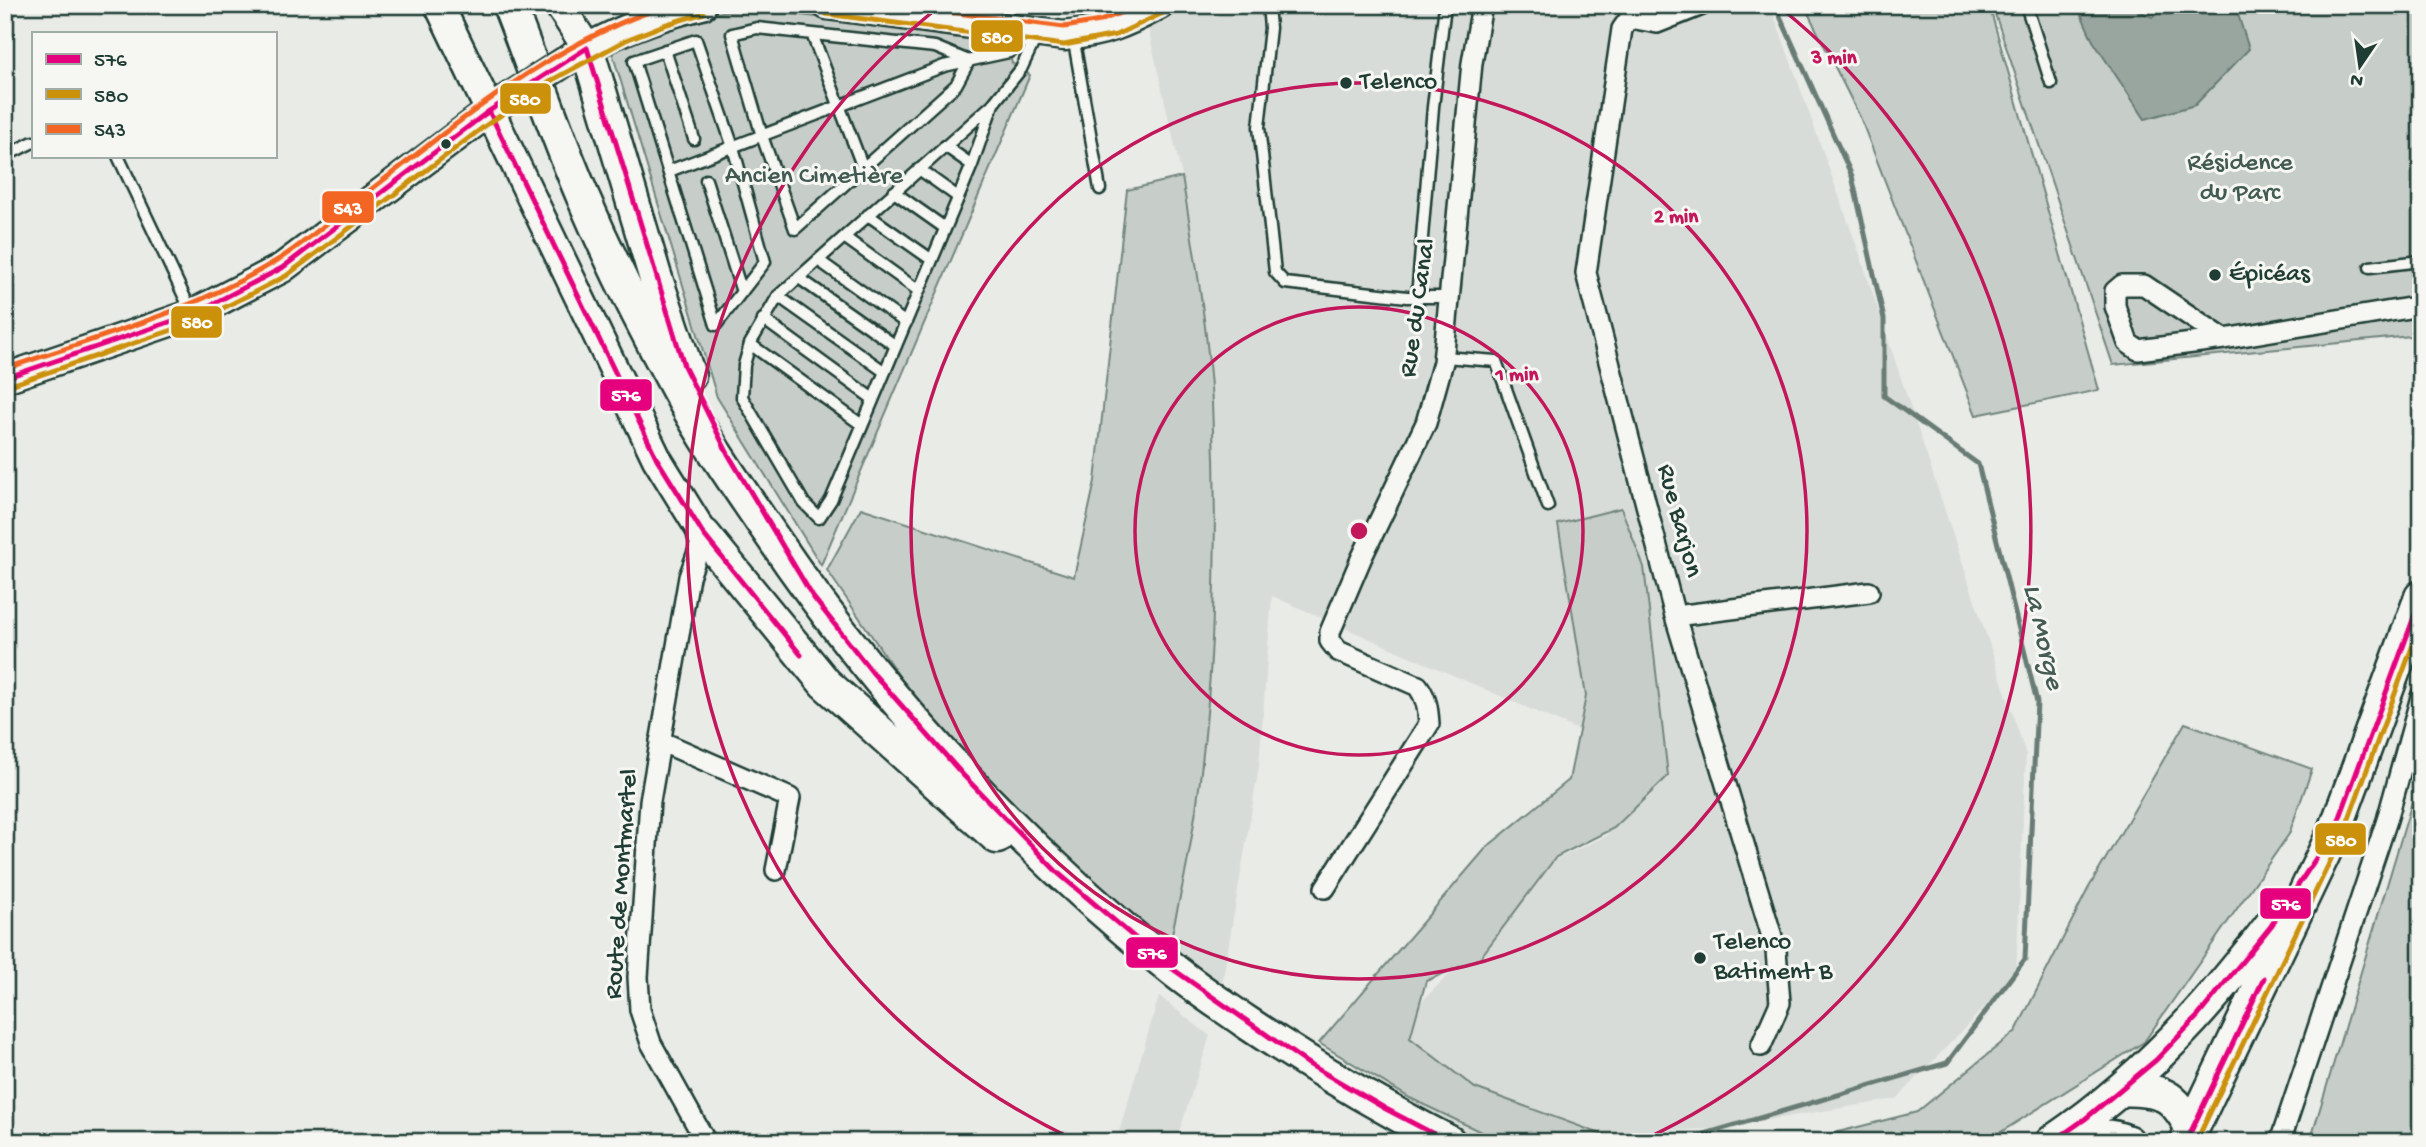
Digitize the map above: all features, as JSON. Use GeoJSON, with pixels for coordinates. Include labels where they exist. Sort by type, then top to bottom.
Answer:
{"type":"FeatureCollection","features":[{"type":"Feature","properties":{"kind":"main road"},"geometry":{"type":"LineString","coordinates":[[494,5],[569,200],[612,294],[666,398],[741,519],[801,606],[862,681],[953,784],[1049,883]]}},
{"type":"Feature","properties":{"kind":"main road"},"geometry":{"type":"LineString","coordinates":[[509,5],[582,195],[678,391],[720,461],[813,597],[872,672],[963,775],[1058,873],[1165,972]]}},
{"type":"Feature","properties":{"kind":"main road"},"geometry":{"type":"LineString","coordinates":[[577,55],[684,366],[728,454],[813,597]]}},
{"type":"Feature","properties":{"kind":"main road"},"geometry":{"type":"LineString","coordinates":[[704,535],[825,683],[1049,883],[1299,1074],[1417,1142]]}},
{"type":"Feature","properties":{"kind":"main road"},"geometry":{"type":"LineString","coordinates":[[2189,1135],[2336,828],[2421,597]]}},
{"type":"Feature","properties":{"kind":"main road"},"geometry":{"type":"LineString","coordinates":[[2052,1142],[2085,1119],[2156,1060],[2198,1016],[2271,926],[2336,828]]}},
{"type":"Feature","properties":{"kind":"main road"},"geometry":{"type":"LineString","coordinates":[[1205,1002],[1386,1109],[1449,1142]]}},
{"type":"Feature","properties":{"kind":"main road"},"geometry":{"type":"LineString","coordinates":[[2121,1089],[2162,1094],[2179,1105],[2189,1135]]}},
{"type":"Feature","properties":{"kind":"main road"},"geometry":{"type":"LineString","coordinates":[[2081,1142],[2089,1137],[2107,1135],[2128,1142]]}},
{"type":"Feature","properties":{"kind":"street"},"geometry":{"type":"LineString","coordinates":[[439,5],[495,107],[657,459],[704,535]]}},
{"type":"Feature","properties":{"kind":"street"},"geometry":{"type":"LineString","coordinates":[[559,5],[577,55]]}},
{"type":"Feature","properties":{"kind":"street"},"geometry":{"type":"LineString","coordinates":[[5,379],[193,314],[282,268],[495,107],[577,55],[674,12],[702,5]]}},
{"type":"Feature","properties":{"kind":"street"},"geometry":{"type":"LineString","coordinates":[[827,5],[1073,36],[1125,24],[1159,5]]}},
{"type":"Feature","properties":{"kind":"street","name":"Rue du Canal"},"geometry":{"type":"LineString","coordinates":[[1325,888],[1429,724],[1425,696],[1418,686],[1338,652],[1330,641],[1330,632],[1361,559],[1426,423],[1444,356],[1472,63],[1482,5]]}},
{"type":"Feature","properties":{"kind":"street"},"geometry":{"type":"LineString","coordinates":[[1624,12],[1657,23],[1702,5]]}},
{"type":"Feature","properties":{"kind":"street","name":"Rue Barjon"},"geometry":{"type":"LineString","coordinates":[[1624,12],[1586,272],[1675,616],[1776,950],[1780,1003],[1761,1046]]}},
{"type":"Feature","properties":{"kind":"street"},"geometry":{"type":"LineString","coordinates":[[2224,339],[2144,285],[2122,285],[2115,290],[2115,306],[2128,343],[2138,349],[2224,339],[2421,306]]}},
{"type":"Feature","properties":{"kind":"street","name":"Route de Montmartel"},"geometry":{"type":"LineString","coordinates":[[704,535],[689,577],[650,801],[639,977],[640,1010],[651,1043],[706,1142]]}},
{"type":"Feature","properties":{"kind":"street"},"geometry":{"type":"LineString","coordinates":[[1675,616],[1869,592]]}},
{"type":"Feature","properties":{"kind":"street"},"geometry":{"type":"LineString","coordinates":[[2280,1142],[2387,820],[2421,697]]}},
{"type":"Feature","properties":{"kind":"street"},"geometry":{"type":"LineString","coordinates":[[660,741],[790,798],[776,870]]}},
{"type":"Feature","properties":{"kind":"lane"},"geometry":{"type":"LineString","coordinates":[[1268,5],[1270,28],[1259,127],[1275,272],[1285,284],[1418,297],[1450,297]]}},
{"type":"Feature","properties":{"kind":"lane"},"geometry":{"type":"LineString","coordinates":[[1418,297],[1433,107],[1445,5]]}},
{"type":"Feature","properties":{"kind":"lane"},"geometry":{"type":"LineString","coordinates":[[2026,5],[2051,83]]}},
{"type":"Feature","properties":{"kind":"lane"},"geometry":{"type":"LineString","coordinates":[[757,28],[935,47],[969,61],[956,85],[795,229],[762,136],[732,34],[757,28]]}},
{"type":"Feature","properties":{"kind":"lane"},"geometry":{"type":"LineString","coordinates":[[669,171],[944,66],[1009,52],[1038,33]]}},
{"type":"Feature","properties":{"kind":"lane"},"geometry":{"type":"LineString","coordinates":[[993,104],[946,228],[831,500],[819,518],[804,503],[742,397],[744,365],[750,344],[778,296],[993,104],[1021,69],[1038,33]]}},
{"type":"Feature","properties":{"kind":"lane"},"geometry":{"type":"LineString","coordinates":[[812,34],[863,168]]}},
{"type":"Feature","properties":{"kind":"lane"},"geometry":{"type":"LineString","coordinates":[[1073,36],[1100,189]]}},
{"type":"Feature","properties":{"kind":"lane"},"geometry":{"type":"LineString","coordinates":[[696,40],[733,147],[765,261],[716,325],[634,61],[665,50],[696,40]]}},
{"type":"Feature","properties":{"kind":"lane"},"geometry":{"type":"LineString","coordinates":[[665,50],[694,139]]}},
{"type":"Feature","properties":{"kind":"lane"},"geometry":{"type":"LineString","coordinates":[[5,156],[32,142]]}},
{"type":"Feature","properties":{"kind":"lane"},"geometry":{"type":"LineString","coordinates":[[945,146],[972,165]]}},
{"type":"Feature","properties":{"kind":"lane"},"geometry":{"type":"LineString","coordinates":[[119,158],[193,314]]}},
{"type":"Feature","properties":{"kind":"lane"},"geometry":{"type":"LineString","coordinates":[[919,169],[958,197]]}},
{"type":"Feature","properties":{"kind":"lane"},"geometry":{"type":"LineString","coordinates":[[706,180],[742,292]]}},
{"type":"Feature","properties":{"kind":"lane"},"geometry":{"type":"LineString","coordinates":[[894,192],[946,228]]}},
{"type":"Feature","properties":{"kind":"lane"},"geometry":{"type":"LineString","coordinates":[[868,215],[932,260]]}},
{"type":"Feature","properties":{"kind":"lane"},"geometry":{"type":"LineString","coordinates":[[844,237],[919,291]]}},
{"type":"Feature","properties":{"kind":"lane"},"geometry":{"type":"LineString","coordinates":[[818,260],[906,323]]}},
{"type":"Feature","properties":{"kind":"lane"},"geometry":{"type":"LineString","coordinates":[[2370,267],[2421,261]]}},
{"type":"Feature","properties":{"kind":"lane"},"geometry":{"type":"LineString","coordinates":[[799,278],[896,346]]}},
{"type":"Feature","properties":{"kind":"lane"},"geometry":{"type":"LineString","coordinates":[[778,296],[885,372]]}},
{"type":"Feature","properties":{"kind":"lane"},"geometry":{"type":"LineString","coordinates":[[763,319],[873,399]]}},
{"type":"Feature","properties":{"kind":"lane"},"geometry":{"type":"LineString","coordinates":[[750,344],[862,425]]}},
{"type":"Feature","properties":{"kind":"lane"},"geometry":{"type":"LineString","coordinates":[[1444,356],[1496,361],[1548,506]]}},
{"type":"Feature","properties":{"kind":"shaded area"},"geometry":{"type":"Polygon","coordinates":[[[1190,5],[1618,5],[1630,18],[1702,5],[1772,9],[1861,258],[2026,754],[2016,974],[1897,1099],[1713,1129],[1462,1137],[1319,1043],[1382,1040],[1465,959],[1531,871],[1606,836],[1635,792],[1644,759],[1272,596],[1259,767],[1221,990],[1168,953],[1187,863],[1203,751],[1212,617],[1212,401],[1182,177],[1148,28],[1190,5]]]}},
{"type":"Feature","properties":{"kind":"shaded area"},"geometry":{"type":"Polygon","coordinates":[[[2077,5],[2127,5],[2152,17],[2173,5],[2235,5],[2249,49],[2195,105],[2145,119],[2093,41],[2077,5]]]}},
{"type":"Feature","properties":{"kind":"shaded area"},"geometry":{"type":"Polygon","coordinates":[[[1159,996],[1210,1036],[1176,1142],[1116,1142],[1159,996]]]}},
{"type":"Feature","properties":{"kind":"green space"},"geometry":{"type":"Polygon","coordinates":[[[983,5],[1137,5],[1122,11],[1083,15],[983,5]]]}},
{"type":"Feature","properties":{"kind":"green space"},"geometry":{"type":"Polygon","coordinates":[[[1804,5],[1989,5],[2099,390],[1976,415],[1860,117],[1804,5]]]}},
{"type":"Feature","properties":{"kind":"green space","name":"Résidence du Parc"},"geometry":{"type":"Polygon","coordinates":[[[1992,5],[2421,5],[2421,335],[2113,365],[1992,5]]]}},
{"type":"Feature","properties":{"kind":"green space","name":"Ancien Cimetière"},"geometry":{"type":"Polygon","coordinates":[[[761,10],[1006,41],[1012,63],[1030,75],[821,565],[717,397],[612,52],[708,15],[761,10]]]}},
{"type":"Feature","properties":{"kind":"green space"},"geometry":{"type":"Polygon","coordinates":[[[1182,177],[1210,375],[1214,459],[1214,576],[1209,693],[1203,752],[1187,864],[1168,953],[1103,895],[939,735],[827,570],[861,508],[1074,577],[1095,481],[1127,190],[1182,177]]]}},
{"type":"Feature","properties":{"kind":"green space"},"geometry":{"type":"Polygon","coordinates":[[[1621,508],[1644,567],[1668,776],[1614,828],[1556,857],[1480,958],[1426,981],[1410,1038],[1475,1088],[1606,1136],[1635,1142],[1502,1142],[1410,1098],[1319,1043],[1487,847],[1569,780],[1586,696],[1558,524],[1621,508]]]}},
{"type":"Feature","properties":{"kind":"green space"},"geometry":{"type":"Polygon","coordinates":[[[2185,723],[2312,769],[2289,834],[2144,1042],[1985,1142],[1799,1142],[1917,1112],[2016,1031],[2088,889],[2185,723]]]}},
{"type":"Feature","properties":{"kind":"green space"},"geometry":{"type":"Polygon","coordinates":[[[2421,772],[2421,1142],[2310,1142],[2421,772]]]}},
{"type":"Feature","properties":{"kind":"waterway","name":"La Morge"},"geometry":{"type":"LineString","coordinates":[[1698,1136],[1947,1063],[2025,959],[2037,702],[1978,464],[1884,396],[1884,319],[1852,176],[1775,5]]}},
{"type":"Feature","properties":{"kind":"waterway","name":"La Morge"},"geometry":{"type":"LineString","coordinates":[[1660,1142],[1665,1141]]}},
{"type":"Feature","properties":{"kind":"transit line","name":"543"},"geometry":{"type":"LineString","coordinates":[[5,369],[144,322],[244,279],[294,249],[462,120],[541,65],[583,41],[670,5]]}},
{"type":"Feature","properties":{"kind":"transit line","name":"543"},"geometry":{"type":"LineString","coordinates":[[896,5],[1064,27],[1100,21],[1140,5]]}},
{"type":"Feature","properties":{"kind":"transit line","name":"580"},"geometry":{"type":"LineString","coordinates":[[8,386],[196,322],[286,276],[485,126],[554,79],[626,40],[704,13]]}},
{"type":"Feature","properties":{"kind":"transit line","name":"580"},"geometry":{"type":"LineString","coordinates":[[826,14],[1064,45],[1116,35],[1163,13]]}},
{"type":"Feature","properties":{"kind":"transit line","name":"576"},"geometry":{"type":"LineString","coordinates":[[5,378],[193,314],[282,268],[489,111],[587,48],[684,366],[728,454],[813,597],[872,672],[963,775],[1058,873],[1167,965],[1307,1063],[1449,1142]]}},
{"type":"Feature","properties":{"kind":"transit line","name":"576"},"geometry":{"type":"LineString","coordinates":[[489,111],[657,459],[704,535],[801,655]]}},
{"type":"Feature","properties":{"kind":"transit line","name":"576"},"geometry":{"type":"LineString","coordinates":[[2052,1142],[2085,1119],[2156,1060],[2198,1016],[2271,926],[2336,828],[2421,598]]}},
{"type":"Feature","properties":{"kind":"transit line","name":"580"},"geometry":{"type":"LineString","coordinates":[[2196,1142],[2344,832],[2421,623]]}},
{"type":"Feature","properties":{"kind":"transit line","name":"576"},"geometry":{"type":"LineString","coordinates":[[2186,1142],[2264,978]]}},
{"type":"Feature","properties":{"kind":"place","name":"Telenco"},"geometry":{"type":"Point","coordinates":[1346,83]}},
{"type":"Feature","properties":{"kind":"place","name":"Épicéas"},"geometry":{"type":"Point","coordinates":[2215,275]}},
{"type":"Feature","properties":{"kind":"place","name":"Telenco Batiment B"},"geometry":{"type":"Point","coordinates":[1700,958]}}]}
